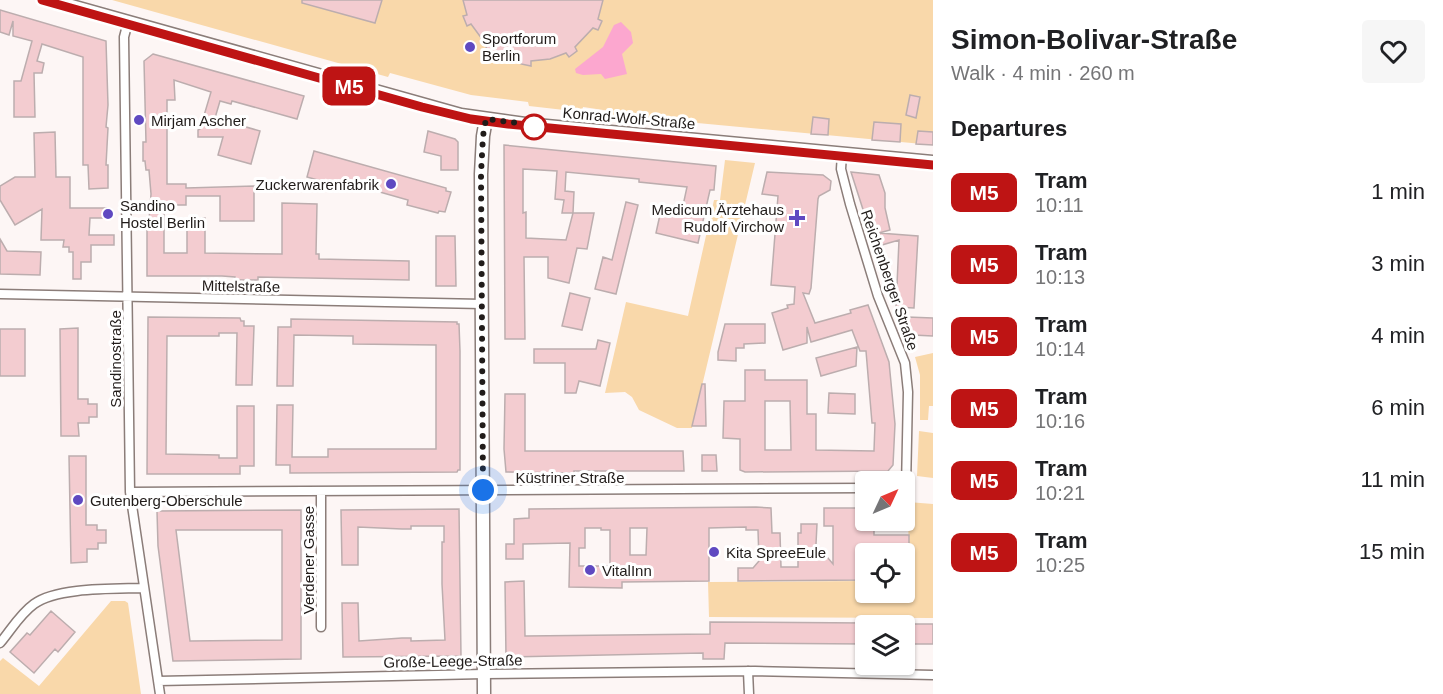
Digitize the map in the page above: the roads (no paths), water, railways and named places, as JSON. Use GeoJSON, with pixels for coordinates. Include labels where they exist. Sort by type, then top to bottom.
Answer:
{"type":"FeatureCollection","features":[{"type":"Feature","properties":{"kind":"main road","name":"Konrad-Wolf-Straße"},"geometry":{"type":"LineString","coordinates":[[50,0],[444,110],[486,119],[933,162]]}},
{"type":"Feature","properties":{"kind":"main road"},"geometry":{"type":"LineString","coordinates":[[484,694],[481,174],[486,119]]}},
{"type":"Feature","properties":{"kind":"street","name":"Sandinostraße"},"geometry":{"type":"LineString","coordinates":[[128,22],[124,37],[130,492],[160,694]]}},
{"type":"Feature","properties":{"kind":"street","name":"Reichenberger Straße"},"geometry":{"type":"LineString","coordinates":[[842,153],[841,169],[850,204],[878,296],[905,363],[908,392],[906,471]]}},
{"type":"Feature","properties":{"kind":"street","name":"Mittelstraße"},"geometry":{"type":"LineString","coordinates":[[0,294],[482,304]]}},
{"type":"Feature","properties":{"kind":"street","name":"Küstriner Straße"},"geometry":{"type":"LineString","coordinates":[[130,492],[855,488]]}},
{"type":"Feature","properties":{"kind":"street","name":"Verdener Gasse"},"geometry":{"type":"LineString","coordinates":[[321,491],[321,627]]}},
{"type":"Feature","properties":{"kind":"street"},"geometry":{"type":"LineString","coordinates":[[0,643],[23,614],[35,603],[49,596],[66,592],[143,588]]}},
{"type":"Feature","properties":{"kind":"street","name":"Große-Leege-Straße"},"geometry":{"type":"LineString","coordinates":[[158,681],[748,671],[933,675]]}},
{"type":"Feature","properties":{"kind":"street"},"geometry":{"type":"LineString","coordinates":[[748,671],[748,694]]}},
{"type":"Feature","properties":{"kind":"tram line"},"geometry":{"type":"LineString","coordinates":[[42,0],[422,107],[480,121],[933,165]]}},
{"type":"Feature","properties":{"kind":"tram line","name":"M5"},"geometry":{"type":"LineString","coordinates":[[42,0],[446,114],[471,119],[933,165]]}},
{"type":"Feature","properties":{"kind":"place","name":"Sportforum Berlin"},"geometry":{"type":"Point","coordinates":[470,47]}},
{"type":"Feature","properties":{"kind":"place","name":"Mirjam Ascher"},"geometry":{"type":"Point","coordinates":[139,120]}},
{"type":"Feature","properties":{"kind":"place","name":"Zuckerwarenfabrik"},"geometry":{"type":"Point","coordinates":[391,184]}},
{"type":"Feature","properties":{"kind":"place","name":"Sandino Hostel Berlin"},"geometry":{"type":"Point","coordinates":[108,214]}},
{"type":"Feature","properties":{"kind":"place","name":"Medicum Ärztehaus Rudolf Virchow"},"geometry":{"type":"Point","coordinates":[797,218]}},
{"type":"Feature","properties":{"kind":"place","name":"Gutenberg-Oberschule"},"geometry":{"type":"Point","coordinates":[78,500]}},
{"type":"Feature","properties":{"kind":"place","name":"Kita SpreeEule"},"geometry":{"type":"Point","coordinates":[714,552]}},
{"type":"Feature","properties":{"kind":"place","name":"VitalInn"},"geometry":{"type":"Point","coordinates":[590,570]}}]}
